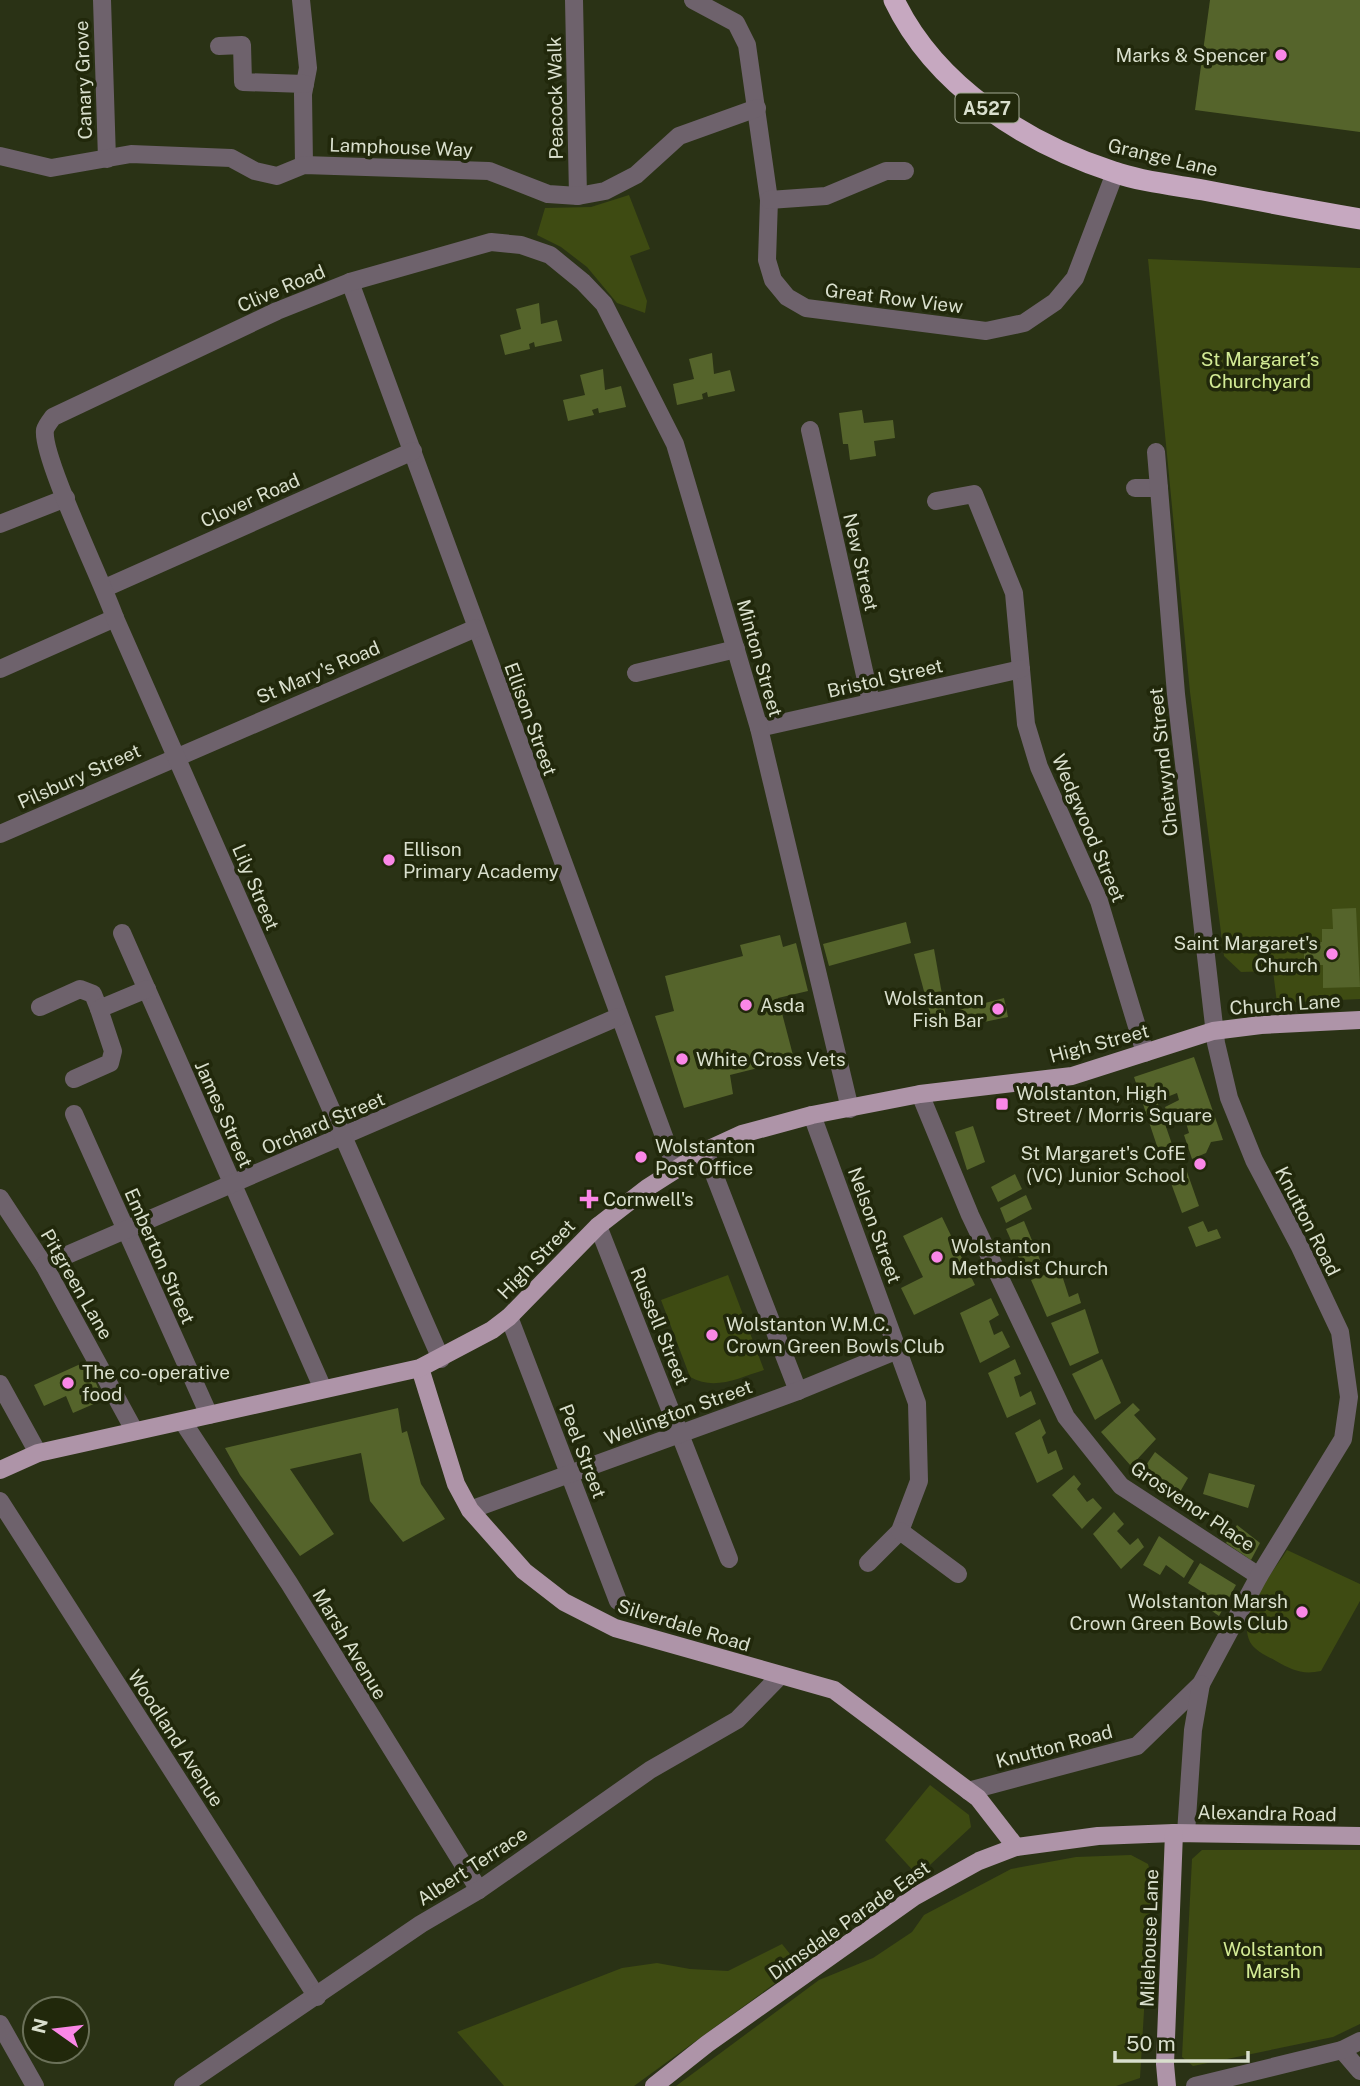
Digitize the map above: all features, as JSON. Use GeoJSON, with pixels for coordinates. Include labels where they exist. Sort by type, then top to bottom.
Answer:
{"type":"FeatureCollection","features":[{"type":"Feature","properties":{"kind":"highway","name":"Grange Lane"},"geometry":{"type":"LineString","coordinates":[[894,0],[920,47],[955,82],[999,118],[1115,173],[1360,219]]}},
{"type":"Feature","properties":{"kind":"main road","name":"Church Lane"},"geometry":{"type":"LineString","coordinates":[[1213,1031],[1261,1025],[1360,1020]]}},
{"type":"Feature","properties":{"kind":"main road","name":"High Street"},"geometry":{"type":"LineString","coordinates":[[0,1470],[38,1453],[420,1368],[441,1359],[509,1317],[598,1226],[705,1151],[742,1133],[812,1115],[920,1094],[1072,1076],[1213,1031]]}},
{"type":"Feature","properties":{"kind":"main road","name":"Silverdale Road"},"geometry":{"type":"LineString","coordinates":[[420,1368],[456,1484],[470,1510],[524,1571],[564,1602],[615,1628],[834,1690],[978,1798],[1016,1847]]}},
{"type":"Feature","properties":{"kind":"main road","name":"Dimsdale Parade East"},"geometry":{"type":"LineString","coordinates":[[654,2086],[707,2044],[914,1897],[979,1861],[1016,1847],[1098,1836],[1180,1833]]}},
{"type":"Feature","properties":{"kind":"main road","name":"Alexandra Road"},"geometry":{"type":"LineString","coordinates":[[1180,1833],[1360,1836]]}},
{"type":"Feature","properties":{"kind":"main road","name":"Milehouse Lane"},"geometry":{"type":"LineString","coordinates":[[1167,2086],[1165,2064],[1180,1833]]}},
{"type":"Feature","properties":{"kind":"street","name":"Canary Grove"},"geometry":{"type":"LineString","coordinates":[[102,0],[107,159]]}},
{"type":"Feature","properties":{"kind":"street"},"geometry":{"type":"LineString","coordinates":[[301,0],[308,68],[305,84],[304,165]]}},
{"type":"Feature","properties":{"kind":"street","name":"Peacock Walk"},"geometry":{"type":"LineString","coordinates":[[574,0],[578,196]]}},
{"type":"Feature","properties":{"kind":"street","name":"Great Row View"},"geometry":{"type":"LineString","coordinates":[[693,0],[736,23],[747,45],[769,200],[767,260],[773,280],[787,297],[806,308],[986,331],[1024,323],[1055,302],[1074,278],[1115,173]]}},
{"type":"Feature","properties":{"kind":"street"},"geometry":{"type":"LineString","coordinates":[[219,46],[242,45],[243,82],[305,84]]}},
{"type":"Feature","properties":{"kind":"street","name":"Lamphouse Way"},"geometry":{"type":"LineString","coordinates":[[0,156],[51,168],[131,153],[231,158],[255,171],[277,176],[304,165],[489,171],[548,194],[578,196],[605,191],[636,175],[679,136],[757,108]]}},
{"type":"Feature","properties":{"kind":"street"},"geometry":{"type":"LineString","coordinates":[[769,200],[826,196],[887,171],[905,171]]}},
{"type":"Feature","properties":{"kind":"street","name":"Clive Road"},"geometry":{"type":"LineString","coordinates":[[45,428],[53,417],[277,311],[350,282],[491,242],[521,245],[550,255]]}},
{"type":"Feature","properties":{"kind":"street","name":"Minton Street"},"geometry":{"type":"LineString","coordinates":[[550,255],[604,303],[675,444],[759,728],[850,1109]]}},
{"type":"Feature","properties":{"kind":"street","name":"Ellison Street"},"geometry":{"type":"LineString","coordinates":[[350,282],[676,1170]]}},
{"type":"Feature","properties":{"kind":"street","name":"Lily Street"},"geometry":{"type":"LineString","coordinates":[[45,428],[46,443],[66,498],[116,618],[342,1139],[441,1359]]}},
{"type":"Feature","properties":{"kind":"street","name":"New Street"},"geometry":{"type":"LineString","coordinates":[[810,430],[871,702]]}},
{"type":"Feature","properties":{"kind":"street","name":"Clover Road"},"geometry":{"type":"LineString","coordinates":[[105,588],[412,451]]}},
{"type":"Feature","properties":{"kind":"street","name":"Chetwynd Street"},"geometry":{"type":"LineString","coordinates":[[1156,452],[1177,705],[1213,1031]]}},
{"type":"Feature","properties":{"kind":"street"},"geometry":{"type":"LineString","coordinates":[[1135,488],[1159,488]]}},
{"type":"Feature","properties":{"kind":"street","name":"Wedgwood Street"},"geometry":{"type":"LineString","coordinates":[[936,501],[974,494],[1014,593],[1026,724],[1042,775],[1099,901],[1145,1053]]}},
{"type":"Feature","properties":{"kind":"street"},"geometry":{"type":"LineString","coordinates":[[0,524],[66,498]]}},
{"type":"Feature","properties":{"kind":"street"},"geometry":{"type":"LineString","coordinates":[[0,669],[116,618]]}},
{"type":"Feature","properties":{"kind":"street","name":"St Mary's Road"},"geometry":{"type":"LineString","coordinates":[[176,756],[476,628]]}},
{"type":"Feature","properties":{"kind":"street"},"geometry":{"type":"LineString","coordinates":[[636,673],[736,649]]}},
{"type":"Feature","properties":{"kind":"street","name":"Bristol Street"},"geometry":{"type":"LineString","coordinates":[[759,728],[1021,669]]}},
{"type":"Feature","properties":{"kind":"street","name":"Pilsbury Street"},"geometry":{"type":"LineString","coordinates":[[0,834],[176,756]]}},
{"type":"Feature","properties":{"kind":"street","name":"James Street"},"geometry":{"type":"LineString","coordinates":[[122,933],[323,1390]]}},
{"type":"Feature","properties":{"kind":"street"},"geometry":{"type":"LineString","coordinates":[[40,1007],[80,989],[93,993],[113,1051],[110,1063],[74,1079]]}},
{"type":"Feature","properties":{"kind":"street"},"geometry":{"type":"LineString","coordinates":[[99,1009],[147,989]]}},
{"type":"Feature","properties":{"kind":"street","name":"Orchard Street"},"geometry":{"type":"LineString","coordinates":[[44,1265],[126,1232],[232,1183],[342,1139],[618,1017]]}},
{"type":"Feature","properties":{"kind":"street","name":"Knutton Road"},"geometry":{"type":"LineString","coordinates":[[968,1791],[1137,1746],[1201,1684],[1259,1576],[1343,1439],[1349,1397],[1340,1332],[1299,1245],[1254,1160],[1229,1098],[1213,1031]]}},
{"type":"Feature","properties":{"kind":"street","name":"Grosvenor Place"},"geometry":{"type":"LineString","coordinates":[[920,1094],[970,1215],[1066,1417],[1121,1486],[1259,1576]]}},
{"type":"Feature","properties":{"kind":"street","name":"Emberton Street"},"geometry":{"type":"LineString","coordinates":[[74,1114],[209,1415]]}},
{"type":"Feature","properties":{"kind":"street","name":"Nelson Street"},"geometry":{"type":"LineString","coordinates":[[812,1115],[916,1403],[919,1481],[900,1531]]}},
{"type":"Feature","properties":{"kind":"street"},"geometry":{"type":"LineString","coordinates":[[705,1151],[798,1391]]}},
{"type":"Feature","properties":{"kind":"street","name":"Pitgreen Lane"},"geometry":{"type":"LineString","coordinates":[[0,1198],[44,1265],[134,1430]]}},
{"type":"Feature","properties":{"kind":"street","name":"Russell Street"},"geometry":{"type":"LineString","coordinates":[[598,1226],[729,1559]]}},
{"type":"Feature","properties":{"kind":"street","name":"Peel Street"},"geometry":{"type":"LineString","coordinates":[[509,1317],[618,1601]]}},
{"type":"Feature","properties":{"kind":"street","name":"Wellington Street"},"geometry":{"type":"LineString","coordinates":[[470,1510],[798,1391],[898,1350]]}},
{"type":"Feature","properties":{"kind":"street"},"geometry":{"type":"LineString","coordinates":[[0,1384],[38,1453]]}},
{"type":"Feature","properties":{"kind":"street","name":"Marsh Avenue"},"geometry":{"type":"LineString","coordinates":[[184,1422],[289,1583],[479,1890]]}},
{"type":"Feature","properties":{"kind":"street","name":"Woodland Avenue"},"geometry":{"type":"LineString","coordinates":[[0,1501],[317,1997]]}},
{"type":"Feature","properties":{"kind":"street"},"geometry":{"type":"LineString","coordinates":[[869,1563],[900,1531],[958,1574]]}},
{"type":"Feature","properties":{"kind":"street","name":"Albert Terrace"},"geometry":{"type":"LineString","coordinates":[[183,2086],[421,1924],[479,1890],[650,1770],[737,1720],[779,1676]]}},
{"type":"Feature","properties":{"kind":"street"},"geometry":{"type":"LineString","coordinates":[[1180,1833],[1187,1813],[1193,1730],[1201,1684]]}},
{"type":"Feature","properties":{"kind":"street"},"geometry":{"type":"LineString","coordinates":[[0,2024],[35,2086]]}},
{"type":"Feature","properties":{"kind":"street"},"geometry":{"type":"LineString","coordinates":[[1195,2086],[1342,2050],[1360,2041]]}},
{"type":"Feature","properties":{"kind":"street"},"geometry":{"type":"LineString","coordinates":[[1342,2050],[1360,2071]]}},
{"type":"Feature","properties":{"kind":"green space"},"geometry":{"type":"Polygon","coordinates":[[[629,195],[650,249],[630,256],[647,301],[645,313],[617,303],[587,267],[561,247],[537,235],[545,208],[591,207],[629,195]]]}},
{"type":"Feature","properties":{"kind":"green space","name":"St Margaret’s Churchyard"},"geometry":{"type":"Polygon","coordinates":[[[1148,259],[1360,268],[1360,999],[1277,1003],[1273,971],[1241,972],[1224,956],[1190,692],[1148,259]]]}},
{"type":"Feature","properties":{"kind":"green space","name":"Wolstanton W.M.C. Crown Green Bowls Club"},"geometry":{"type":"Polygon","coordinates":[[[728,1275],[764,1370],[727,1382],[699,1381],[690,1377],[661,1300],[728,1275]]]}},
{"type":"Feature","properties":{"kind":"green space","name":"Wolstanton Marsh Crown Green Bowls Club"},"geometry":{"type":"Polygon","coordinates":[[[1287,1550],[1360,1584],[1360,1601],[1321,1671],[1303,1672],[1292,1669],[1262,1653],[1250,1642],[1247,1631],[1252,1606],[1287,1550]]]}},
{"type":"Feature","properties":{"kind":"green space"},"geometry":{"type":"Polygon","coordinates":[[[930,1785],[969,1815],[971,1827],[918,1876],[885,1840],[930,1785]]]}},
{"type":"Feature","properties":{"kind":"green space","name":"Wolstanton Marsh"},"geometry":{"type":"Polygon","coordinates":[[[1202,1850],[1360,1850],[1360,2024],[1333,2037],[1193,2066],[1182,2057],[1192,1859],[1202,1850]]]}},
{"type":"Feature","properties":{"kind":"green space"},"geometry":{"type":"Polygon","coordinates":[[[1131,1855],[1148,1864],[1152,1877],[1140,2078],[1116,2086],[676,2086],[819,1980],[873,1958],[912,1932],[924,1915],[1011,1869],[1076,1857],[1131,1855]]]}},
{"type":"Feature","properties":{"kind":"green space"},"geometry":{"type":"Polygon","coordinates":[[[782,1944],[798,1964],[792,1971],[634,2086],[504,2086],[457,2032],[622,1968],[657,1963],[690,1969],[728,1971],[782,1944]]]}},
{"type":"Feature","properties":{"kind":"building","name":"Marks & Spencer"},"geometry":{"type":"Polygon","coordinates":[[[1210,0],[1360,0],[1360,132],[1195,110],[1210,0]]]}},
{"type":"Feature","properties":{"kind":"building"},"geometry":{"type":"Polygon","coordinates":[[[539,303],[541,324],[557,320],[562,341],[535,347],[534,342],[529,344],[530,349],[505,355],[500,335],[521,329],[516,309],[539,303]]]}},
{"type":"Feature","properties":{"kind":"building"},"geometry":{"type":"Polygon","coordinates":[[[712,353],[714,374],[730,370],[735,391],[708,397],[707,392],[702,394],[703,399],[677,405],[673,384],[694,379],[689,359],[712,353]]]}},
{"type":"Feature","properties":{"kind":"building"},"geometry":{"type":"Polygon","coordinates":[[[603,369],[605,390],[621,386],[626,407],[599,413],[598,408],[592,410],[594,415],[568,421],[563,400],[585,395],[580,375],[603,369]]]}},
{"type":"Feature","properties":{"kind":"building"},"geometry":{"type":"Polygon","coordinates":[[[862,410],[864,423],[893,420],[895,438],[874,441],[876,456],[850,460],[848,444],[843,444],[839,413],[862,410]]]}},
{"type":"Feature","properties":{"kind":"building","name":"Saint Margaret's Church"},"geometry":{"type":"Polygon","coordinates":[[[1356,908],[1360,987],[1323,988],[1323,965],[1304,965],[1304,942],[1322,942],[1322,929],[1333,929],[1332,909],[1356,908]]]}},
{"type":"Feature","properties":{"kind":"building"},"geometry":{"type":"Polygon","coordinates":[[[906,922],[911,943],[829,966],[823,944],[906,922]]]}},
{"type":"Feature","properties":{"kind":"building","name":"Asda"},"geometry":{"type":"Polygon","coordinates":[[[780,935],[783,947],[796,943],[808,991],[778,998],[794,1059],[730,1075],[733,1094],[684,1108],[655,1016],[674,1011],[665,976],[743,956],[740,945],[780,935]]]}},
{"type":"Feature","properties":{"kind":"building"},"geometry":{"type":"Polygon","coordinates":[[[934,949],[946,1017],[932,1021],[914,954],[934,949]]]}},
{"type":"Feature","properties":{"kind":"building"},"geometry":{"type":"Polygon","coordinates":[[[1004,998],[1008,1017],[960,1027],[955,1011],[1004,998]]]}},
{"type":"Feature","properties":{"kind":"building"},"geometry":{"type":"Polygon","coordinates":[[[1194,1057],[1223,1140],[1211,1142],[1206,1153],[1192,1159],[1184,1135],[1189,1133],[1185,1119],[1170,1123],[1165,1107],[1179,1100],[1177,1093],[1157,1101],[1173,1147],[1159,1152],[1134,1077],[1194,1057]]]}},
{"type":"Feature","properties":{"kind":"building"},"geometry":{"type":"Polygon","coordinates":[[[973,1126],[985,1162],[967,1170],[955,1132],[973,1126]]]}},
{"type":"Feature","properties":{"kind":"building"},"geometry":{"type":"Polygon","coordinates":[[[1186,1169],[1199,1206],[1182,1213],[1168,1175],[1186,1169]]]}},
{"type":"Feature","properties":{"kind":"building"},"geometry":{"type":"Polygon","coordinates":[[[1015,1174],[1022,1189],[998,1202],[991,1187],[1015,1174]]]}},
{"type":"Feature","properties":{"kind":"building"},"geometry":{"type":"Polygon","coordinates":[[[1026,1195],[1032,1209],[1006,1223],[1000,1208],[1026,1195]]]}},
{"type":"Feature","properties":{"kind":"building","name":"Wolstanton Methodist Church"},"geometry":{"type":"Polygon","coordinates":[[[942,1217],[975,1285],[914,1315],[901,1288],[923,1277],[903,1236],[942,1217]]]}},
{"type":"Feature","properties":{"kind":"building"},"geometry":{"type":"Polygon","coordinates":[[[1024,1221],[1043,1267],[1026,1274],[1006,1229],[1024,1221]]]}},
{"type":"Feature","properties":{"kind":"building"},"geometry":{"type":"Polygon","coordinates":[[[1203,1221],[1208,1232],[1217,1229],[1221,1238],[1196,1247],[1188,1227],[1203,1221]]]}},
{"type":"Feature","properties":{"kind":"building"},"geometry":{"type":"Polygon","coordinates":[[[1060,1269],[1069,1297],[1078,1293],[1081,1303],[1047,1317],[1031,1280],[1060,1269]]]}},
{"type":"Feature","properties":{"kind":"building"},"geometry":{"type":"Polygon","coordinates":[[[991,1298],[999,1315],[989,1321],[994,1335],[1002,1331],[1010,1347],[980,1363],[960,1313],[991,1298]]]}},
{"type":"Feature","properties":{"kind":"building"},"geometry":{"type":"Polygon","coordinates":[[[1085,1309],[1099,1353],[1070,1366],[1051,1323],[1085,1309]]]}},
{"type":"Feature","properties":{"kind":"building"},"geometry":{"type":"Polygon","coordinates":[[[1015,1359],[1021,1374],[1014,1377],[1020,1397],[1031,1391],[1036,1404],[1007,1418],[988,1373],[1015,1359]]]}},
{"type":"Feature","properties":{"kind":"building"},"geometry":{"type":"Polygon","coordinates":[[[1102,1359],[1121,1403],[1095,1420],[1072,1374],[1102,1359]]]}},
{"type":"Feature","properties":{"kind":"building"},"geometry":{"type":"Polygon","coordinates":[[[87,1361],[103,1400],[73,1413],[66,1396],[44,1406],[34,1385],[87,1361]]]}},
{"type":"Feature","properties":{"kind":"building"},"geometry":{"type":"Polygon","coordinates":[[[1133,1403],[1140,1410],[1134,1415],[1156,1439],[1131,1466],[1101,1432],[1133,1403]]]}},
{"type":"Feature","properties":{"kind":"building"},"geometry":{"type":"Polygon","coordinates":[[[398,1408],[402,1433],[407,1431],[421,1484],[445,1519],[403,1542],[370,1501],[361,1453],[290,1469],[334,1534],[300,1556],[240,1475],[225,1448],[398,1408]]]}},
{"type":"Feature","properties":{"kind":"building"},"geometry":{"type":"Polygon","coordinates":[[[1040,1419],[1046,1433],[1042,1437],[1048,1454],[1056,1450],[1063,1469],[1037,1483],[1015,1433],[1040,1419]]]}},
{"type":"Feature","properties":{"kind":"building"},"geometry":{"type":"Polygon","coordinates":[[[1155,1452],[1188,1478],[1177,1497],[1142,1471],[1155,1452]]]}},
{"type":"Feature","properties":{"kind":"building"},"geometry":{"type":"Polygon","coordinates":[[[1209,1473],[1255,1485],[1248,1508],[1203,1494],[1209,1473]]]}},
{"type":"Feature","properties":{"kind":"building"},"geometry":{"type":"Polygon","coordinates":[[[1074,1475],[1081,1484],[1077,1489],[1087,1502],[1093,1498],[1102,1508],[1082,1529],[1052,1495],[1074,1475]]]}},
{"type":"Feature","properties":{"kind":"building"},"geometry":{"type":"Polygon","coordinates":[[[1114,1512],[1124,1524],[1117,1531],[1130,1545],[1138,1538],[1144,1547],[1121,1569],[1093,1534],[1114,1512]]]}},
{"type":"Feature","properties":{"kind":"building"},"geometry":{"type":"Polygon","coordinates":[[[1237,1525],[1260,1543],[1251,1560],[1226,1543],[1237,1525]]]}},
{"type":"Feature","properties":{"kind":"building"},"geometry":{"type":"Polygon","coordinates":[[[1159,1536],[1194,1561],[1184,1578],[1166,1565],[1160,1575],[1143,1565],[1159,1536]]]}},
{"type":"Feature","properties":{"kind":"building"},"geometry":{"type":"Polygon","coordinates":[[[1200,1563],[1236,1585],[1219,1616],[1209,1609],[1215,1600],[1188,1583],[1200,1563]]]}},
{"type":"Feature","properties":{"kind":"place","name":"Marks & Spencer"},"geometry":{"type":"Point","coordinates":[1281,55]}},
{"type":"Feature","properties":{"kind":"place","name":"Ellison Primary Academy"},"geometry":{"type":"Point","coordinates":[389,860]}},
{"type":"Feature","properties":{"kind":"place","name":"Saint Margaret's Church"},"geometry":{"type":"Point","coordinates":[1332,954]}},
{"type":"Feature","properties":{"kind":"place","name":"Asda"},"geometry":{"type":"Point","coordinates":[746,1005]}},
{"type":"Feature","properties":{"kind":"place","name":"Wolstanton Fish Bar"},"geometry":{"type":"Point","coordinates":[998,1009]}},
{"type":"Feature","properties":{"kind":"place","name":"White Cross Vets"},"geometry":{"type":"Point","coordinates":[682,1059]}},
{"type":"Feature","properties":{"kind":"place","name":"Wolstanton, High Street / Morris Square"},"geometry":{"type":"Point","coordinates":[1002,1104]}},
{"type":"Feature","properties":{"kind":"place","name":"Wolstanton Post Office"},"geometry":{"type":"Point","coordinates":[641,1157]}},
{"type":"Feature","properties":{"kind":"place","name":"St Margaret's CofE (VC) Junior School"},"geometry":{"type":"Point","coordinates":[1200,1164]}},
{"type":"Feature","properties":{"kind":"place","name":"Cornwell's"},"geometry":{"type":"Point","coordinates":[589,1199]}},
{"type":"Feature","properties":{"kind":"place","name":"Wolstanton Methodist Church"},"geometry":{"type":"Point","coordinates":[937,1257]}},
{"type":"Feature","properties":{"kind":"place","name":"Wolstanton W.M.C. Crown Green Bowls Club"},"geometry":{"type":"Point","coordinates":[712,1335]}},
{"type":"Feature","properties":{"kind":"place","name":"The co-operative food"},"geometry":{"type":"Point","coordinates":[68,1383]}},
{"type":"Feature","properties":{"kind":"place","name":"Wolstanton Marsh Crown Green Bowls Club"},"geometry":{"type":"Point","coordinates":[1302,1612]}}]}
